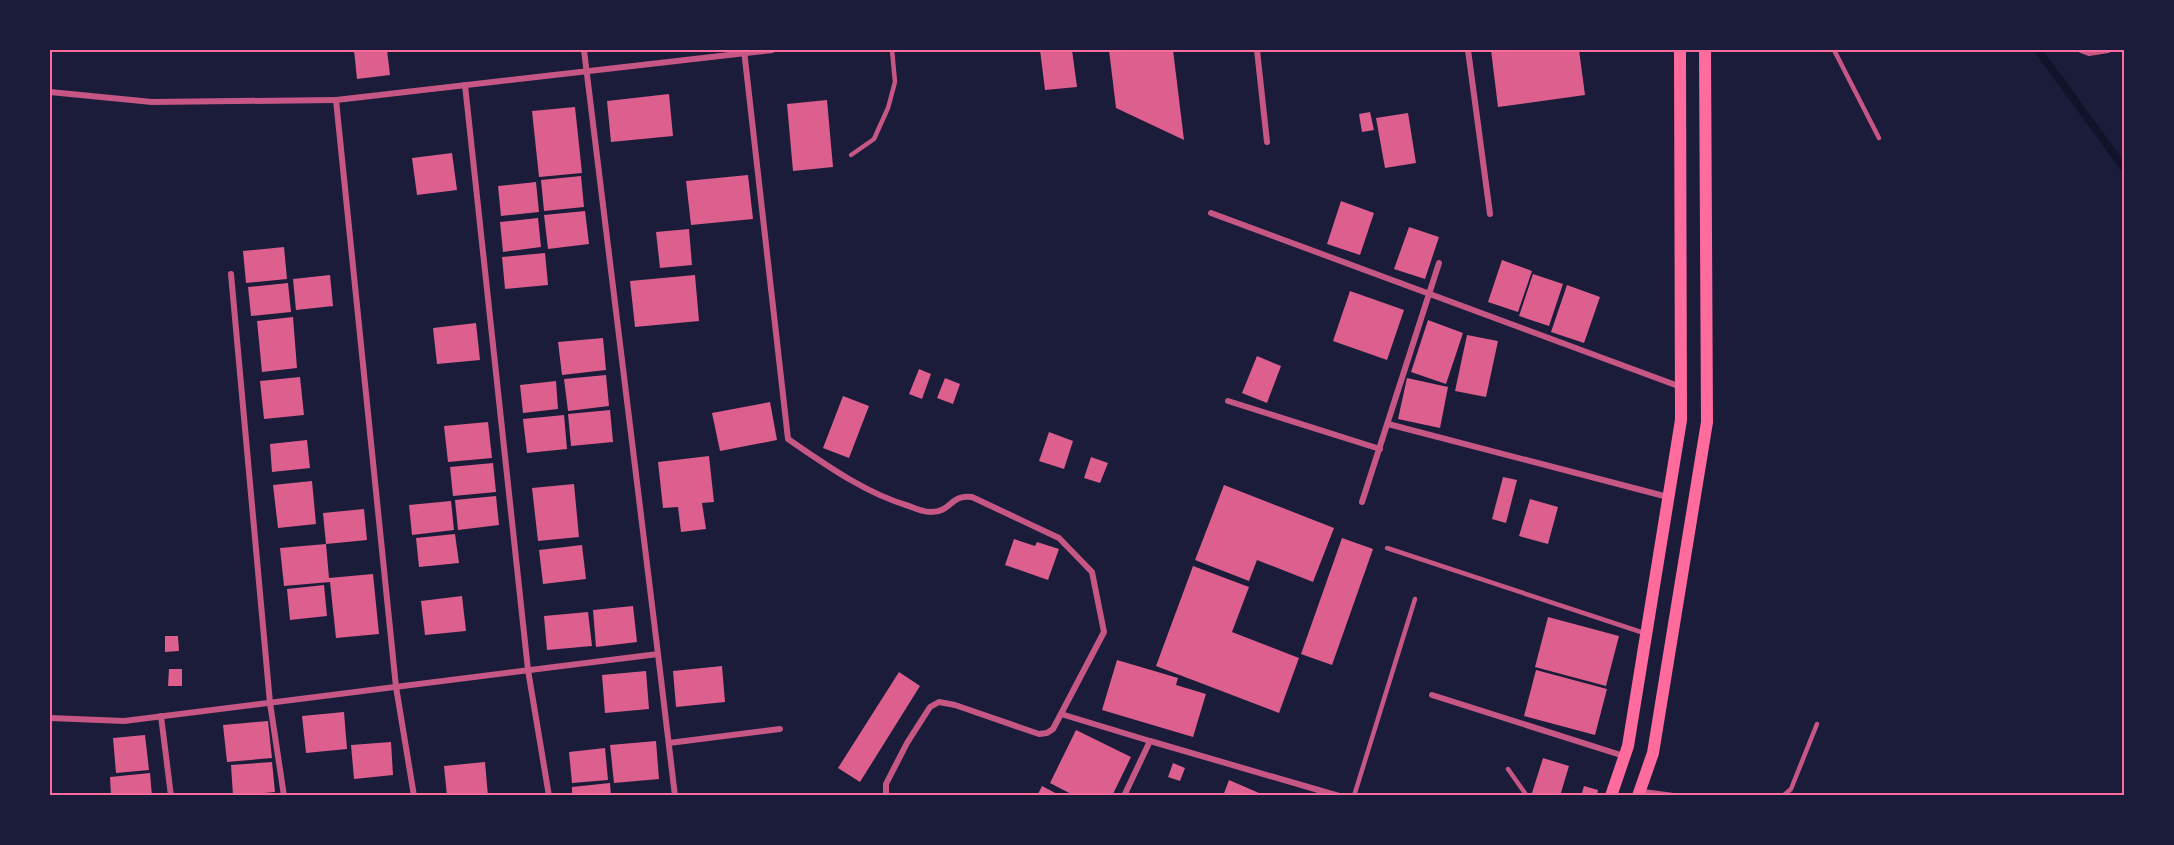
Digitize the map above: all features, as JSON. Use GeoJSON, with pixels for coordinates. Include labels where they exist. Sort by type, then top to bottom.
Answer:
{"type":"FeatureCollection","features":[{"type":"Feature","properties":{"kind":"main road"},"geometry":{"type":"LineString","coordinates":[[1611,795],[1628,746],[1681,420],[1680,50]]}},
{"type":"Feature","properties":{"kind":"main road"},"geometry":{"type":"LineString","coordinates":[[1639,793],[1653,753],[1707,422],[1705,50]]}},
{"type":"Feature","properties":{"kind":"street"},"geometry":{"type":"LineString","coordinates":[[584,50],[675,795]]}},
{"type":"Feature","properties":{"kind":"street"},"geometry":{"type":"LineString","coordinates":[[50,92],[152,102],[336,100],[744,51],[772,50]]}},
{"type":"Feature","properties":{"kind":"street"},"geometry":{"type":"LineString","coordinates":[[1257,50],[1267,142]]}},
{"type":"Feature","properties":{"kind":"street"},"geometry":{"type":"LineString","coordinates":[[1468,50],[1490,214]]}},
{"type":"Feature","properties":{"kind":"street"},"geometry":{"type":"LineString","coordinates":[[2081,50],[2089,52],[2108,50]]}},
{"type":"Feature","properties":{"kind":"street"},"geometry":{"type":"LineString","coordinates":[[744,51],[788,439],[834,470],[889,500],[929,512],[938,512],[947,508],[957,498],[972,497],[1059,538],[1092,572],[1104,632],[1053,729],[1039,734],[955,705],[939,702],[930,707],[907,743],[886,784],[886,795]]}},
{"type":"Feature","properties":{"kind":"street"},"geometry":{"type":"LineString","coordinates":[[465,85],[528,670],[549,795]]}},
{"type":"Feature","properties":{"kind":"street"},"geometry":{"type":"LineString","coordinates":[[336,100],[396,687],[414,795]]}},
{"type":"Feature","properties":{"kind":"street"},"geometry":{"type":"LineString","coordinates":[[1211,213],[1681,388]]}},
{"type":"Feature","properties":{"kind":"street"},"geometry":{"type":"LineString","coordinates":[[1362,502],[1439,263]]}},
{"type":"Feature","properties":{"kind":"street"},"geometry":{"type":"LineString","coordinates":[[231,274],[270,703],[284,795]]}},
{"type":"Feature","properties":{"kind":"street"},"geometry":{"type":"LineString","coordinates":[[1228,401],[1380,448]]}},
{"type":"Feature","properties":{"kind":"street"},"geometry":{"type":"LineString","coordinates":[[1388,424],[1668,497]]}},
{"type":"Feature","properties":{"kind":"street"},"geometry":{"type":"LineString","coordinates":[[50,718],[124,722],[658,654]]}},
{"type":"Feature","properties":{"kind":"street"},"geometry":{"type":"LineString","coordinates":[[1432,695],[1625,756]]}},
{"type":"Feature","properties":{"kind":"street"},"geometry":{"type":"LineString","coordinates":[[1061,714],[1339,795]]}},
{"type":"Feature","properties":{"kind":"street"},"geometry":{"type":"LineString","coordinates":[[161,716],[171,795]]}},
{"type":"Feature","properties":{"kind":"street"},"geometry":{"type":"LineString","coordinates":[[669,743],[780,729]]}},
{"type":"Feature","properties":{"kind":"street"},"geometry":{"type":"LineString","coordinates":[[1124,795],[1150,741]]}},
{"type":"Feature","properties":{"kind":"lane"},"geometry":{"type":"LineString","coordinates":[[851,155],[874,139],[888,108],[895,82],[892,50]]}},
{"type":"Feature","properties":{"kind":"lane"},"geometry":{"type":"LineString","coordinates":[[1834,50],[1879,138]]}},
{"type":"Feature","properties":{"kind":"lane"},"geometry":{"type":"LineString","coordinates":[[1387,548],[1646,634]]}},
{"type":"Feature","properties":{"kind":"lane"},"geometry":{"type":"LineString","coordinates":[[1354,795],[1415,599]]}},
{"type":"Feature","properties":{"kind":"lane"},"geometry":{"type":"LineString","coordinates":[[1783,795],[1791,789],[1817,724]]}},
{"type":"Feature","properties":{"kind":"lane"},"geometry":{"type":"LineString","coordinates":[[1508,769],[1527,795]]}},
{"type":"Feature","properties":{"kind":"lane"},"geometry":{"type":"LineString","coordinates":[[1639,793],[1679,795]]}},
{"type":"Feature","properties":{"kind":"building"},"geometry":{"type":"Polygon","coordinates":[[[354,50],[387,50],[390,75],[357,79],[354,50]]]}},
{"type":"Feature","properties":{"kind":"building"},"geometry":{"type":"Polygon","coordinates":[[[1040,50],[1072,50],[1077,87],[1045,90],[1040,50]]]}},
{"type":"Feature","properties":{"kind":"building"},"geometry":{"type":"Polygon","coordinates":[[[1109,50],[1173,50],[1184,140],[1116,108],[1109,50]]]}},
{"type":"Feature","properties":{"kind":"building"},"geometry":{"type":"Polygon","coordinates":[[[1491,50],[1579,50],[1585,95],[1498,107],[1491,50]]]}},
{"type":"Feature","properties":{"kind":"building"},"geometry":{"type":"Polygon","coordinates":[[[669,94],[673,136],[611,142],[607,101],[669,94]]]}},
{"type":"Feature","properties":{"kind":"building"},"geometry":{"type":"Polygon","coordinates":[[[827,100],[833,167],[793,171],[787,104],[827,100]]]}},
{"type":"Feature","properties":{"kind":"building"},"geometry":{"type":"Polygon","coordinates":[[[575,107],[582,173],[539,177],[532,111],[575,107]]]}},
{"type":"Feature","properties":{"kind":"building"},"geometry":{"type":"Polygon","coordinates":[[[1370,112],[1374,130],[1362,132],[1359,114],[1370,112]]]}},
{"type":"Feature","properties":{"kind":"building"},"geometry":{"type":"Polygon","coordinates":[[[1408,113],[1416,163],[1385,168],[1376,118],[1408,113]]]}},
{"type":"Feature","properties":{"kind":"building"},"geometry":{"type":"Polygon","coordinates":[[[452,153],[457,190],[417,195],[412,158],[452,153]]]}},
{"type":"Feature","properties":{"kind":"building"},"geometry":{"type":"Polygon","coordinates":[[[748,175],[753,219],[691,225],[686,181],[748,175]]]}},
{"type":"Feature","properties":{"kind":"building"},"geometry":{"type":"Polygon","coordinates":[[[581,176],[584,207],[544,211],[541,180],[581,176]]]}},
{"type":"Feature","properties":{"kind":"building"},"geometry":{"type":"Polygon","coordinates":[[[536,182],[539,212],[501,216],[498,186],[536,182]]]}},
{"type":"Feature","properties":{"kind":"building"},"geometry":{"type":"Polygon","coordinates":[[[1341,201],[1374,213],[1360,255],[1327,244],[1341,201]]]}},
{"type":"Feature","properties":{"kind":"building"},"geometry":{"type":"Polygon","coordinates":[[[585,211],[589,244],[548,249],[544,215],[585,211]]]}},
{"type":"Feature","properties":{"kind":"building"},"geometry":{"type":"Polygon","coordinates":[[[538,218],[541,247],[503,252],[500,222],[538,218]]]}},
{"type":"Feature","properties":{"kind":"building"},"geometry":{"type":"Polygon","coordinates":[[[1409,227],[1439,237],[1425,279],[1394,269],[1409,227]]]}},
{"type":"Feature","properties":{"kind":"building"},"geometry":{"type":"Polygon","coordinates":[[[689,229],[692,265],[660,268],[656,232],[689,229]]]}},
{"type":"Feature","properties":{"kind":"building"},"geometry":{"type":"Polygon","coordinates":[[[284,247],[287,279],[246,283],[243,251],[284,247]]]}},
{"type":"Feature","properties":{"kind":"building"},"geometry":{"type":"Polygon","coordinates":[[[545,253],[548,285],[505,289],[502,257],[545,253]]]}},
{"type":"Feature","properties":{"kind":"building"},"geometry":{"type":"Polygon","coordinates":[[[1502,260],[1532,271],[1518,312],[1488,302],[1502,260]]]}},
{"type":"Feature","properties":{"kind":"building"},"geometry":{"type":"Polygon","coordinates":[[[1533,274],[1563,284],[1549,326],[1519,316],[1533,274]]]}},
{"type":"Feature","properties":{"kind":"building"},"geometry":{"type":"Polygon","coordinates":[[[330,275],[333,306],[296,310],[293,279],[330,275]]]}},
{"type":"Feature","properties":{"kind":"building"},"geometry":{"type":"Polygon","coordinates":[[[695,275],[699,321],[635,327],[630,281],[695,275]]]}},
{"type":"Feature","properties":{"kind":"building"},"geometry":{"type":"Polygon","coordinates":[[[288,283],[291,312],[251,316],[248,287],[288,283]]]}},
{"type":"Feature","properties":{"kind":"building"},"geometry":{"type":"Polygon","coordinates":[[[1567,285],[1600,297],[1584,343],[1551,332],[1567,285]]]}},
{"type":"Feature","properties":{"kind":"building"},"geometry":{"type":"Polygon","coordinates":[[[1350,291],[1404,310],[1387,360],[1333,341],[1350,291]]]}},
{"type":"Feature","properties":{"kind":"building"},"geometry":{"type":"Polygon","coordinates":[[[293,317],[297,368],[262,372],[257,321],[293,317]]]}},
{"type":"Feature","properties":{"kind":"building"},"geometry":{"type":"Polygon","coordinates":[[[1428,320],[1463,333],[1446,384],[1411,372],[1428,320]]]}},
{"type":"Feature","properties":{"kind":"building"},"geometry":{"type":"Polygon","coordinates":[[[476,323],[480,360],[437,364],[433,328],[476,323]]]}},
{"type":"Feature","properties":{"kind":"building"},"geometry":{"type":"Polygon","coordinates":[[[1467,335],[1498,341],[1486,397],[1455,391],[1467,335]]]}},
{"type":"Feature","properties":{"kind":"building"},"geometry":{"type":"Polygon","coordinates":[[[603,338],[606,370],[562,375],[558,342],[603,338]]]}},
{"type":"Feature","properties":{"kind":"building"},"geometry":{"type":"Polygon","coordinates":[[[1257,356],[1281,366],[1267,403],[1242,393],[1257,356]]]}},
{"type":"Feature","properties":{"kind":"building"},"geometry":{"type":"Polygon","coordinates":[[[919,369],[931,374],[922,399],[909,394],[919,369]]]}},
{"type":"Feature","properties":{"kind":"building"},"geometry":{"type":"Polygon","coordinates":[[[606,375],[609,406],[568,411],[564,379],[606,375]]]}},
{"type":"Feature","properties":{"kind":"building"},"geometry":{"type":"Polygon","coordinates":[[[300,377],[304,415],[264,419],[260,381],[300,377]]]}},
{"type":"Feature","properties":{"kind":"building"},"geometry":{"type":"Polygon","coordinates":[[[945,378],[960,384],[953,404],[937,398],[945,378]]]}},
{"type":"Feature","properties":{"kind":"building"},"geometry":{"type":"Polygon","coordinates":[[[1407,378],[1448,387],[1440,428],[1398,419],[1407,378]]]}},
{"type":"Feature","properties":{"kind":"building"},"geometry":{"type":"Polygon","coordinates":[[[556,381],[558,409],[523,413],[520,385],[556,381]]]}},
{"type":"Feature","properties":{"kind":"building"},"geometry":{"type":"Polygon","coordinates":[[[843,396],[869,406],[849,458],[823,448],[843,396]]]}},
{"type":"Feature","properties":{"kind":"building"},"geometry":{"type":"Polygon","coordinates":[[[770,402],[777,440],[720,451],[712,413],[770,402]]]}},
{"type":"Feature","properties":{"kind":"building"},"geometry":{"type":"Polygon","coordinates":[[[610,410],[613,442],[571,446],[568,414],[610,410]]]}},
{"type":"Feature","properties":{"kind":"building"},"geometry":{"type":"Polygon","coordinates":[[[564,415],[567,449],[527,453],[523,419],[564,415]]]}},
{"type":"Feature","properties":{"kind":"building"},"geometry":{"type":"Polygon","coordinates":[[[488,422],[492,458],[448,462],[444,426],[488,422]]]}},
{"type":"Feature","properties":{"kind":"building"},"geometry":{"type":"Polygon","coordinates":[[[1049,432],[1073,441],[1064,469],[1039,461],[1049,432]]]}},
{"type":"Feature","properties":{"kind":"building"},"geometry":{"type":"Polygon","coordinates":[[[307,440],[310,468],[272,472],[270,444],[307,440]]]}},
{"type":"Feature","properties":{"kind":"building"},"geometry":{"type":"Polygon","coordinates":[[[709,456],[714,502],[702,503],[706,529],[681,532],[678,507],[663,508],[658,462],[709,456]]]}},
{"type":"Feature","properties":{"kind":"building"},"geometry":{"type":"Polygon","coordinates":[[[1091,457],[1108,463],[1100,483],[1084,478],[1091,457]]]}},
{"type":"Feature","properties":{"kind":"building"},"geometry":{"type":"Polygon","coordinates":[[[493,463],[496,492],[453,496],[450,467],[493,463]]]}},
{"type":"Feature","properties":{"kind":"building"},"geometry":{"type":"Polygon","coordinates":[[[1503,477],[1517,480],[1506,523],[1492,519],[1503,477]]]}},
{"type":"Feature","properties":{"kind":"building"},"geometry":{"type":"Polygon","coordinates":[[[312,481],[316,524],[278,528],[273,485],[312,481]]]}},
{"type":"Feature","properties":{"kind":"building"},"geometry":{"type":"Polygon","coordinates":[[[574,484],[579,537],[538,541],[532,488],[574,484]]]}},
{"type":"Feature","properties":{"kind":"building"},"geometry":{"type":"Polygon","coordinates":[[[1224,485],[1334,528],[1313,582],[1257,560],[1249,581],[1195,560],[1224,485]]]}},
{"type":"Feature","properties":{"kind":"building"},"geometry":{"type":"Polygon","coordinates":[[[496,496],[499,525],[458,530],[455,500],[496,496]]]}},
{"type":"Feature","properties":{"kind":"building"},"geometry":{"type":"Polygon","coordinates":[[[1530,499],[1558,507],[1548,544],[1519,536],[1530,499]]]}},
{"type":"Feature","properties":{"kind":"building"},"geometry":{"type":"Polygon","coordinates":[[[451,501],[454,530],[412,535],[409,505],[451,501]]]}},
{"type":"Feature","properties":{"kind":"building"},"geometry":{"type":"Polygon","coordinates":[[[364,509],[367,540],[326,544],[323,513],[364,509]]]}},
{"type":"Feature","properties":{"kind":"building"},"geometry":{"type":"Polygon","coordinates":[[[455,534],[459,563],[419,567],[416,538],[455,534]]]}},
{"type":"Feature","properties":{"kind":"building"},"geometry":{"type":"Polygon","coordinates":[[[1342,538],[1373,549],[1332,665],[1301,654],[1342,538]]]}},
{"type":"Feature","properties":{"kind":"building"},"geometry":{"type":"Polygon","coordinates":[[[1014,539],[1035,546],[1037,542],[1059,549],[1048,580],[1005,565],[1014,539]]]}},
{"type":"Feature","properties":{"kind":"building"},"geometry":{"type":"Polygon","coordinates":[[[326,544],[329,578],[373,574],[379,634],[336,638],[330,582],[284,586],[280,548],[326,544]]]}},
{"type":"Feature","properties":{"kind":"building"},"geometry":{"type":"Polygon","coordinates":[[[582,545],[586,579],[543,584],[539,550],[582,545]]]}},
{"type":"Feature","properties":{"kind":"building"},"geometry":{"type":"Polygon","coordinates":[[[1193,566],[1249,587],[1232,632],[1299,658],[1279,713],[1156,666],[1193,566]]]}},
{"type":"Feature","properties":{"kind":"building"},"geometry":{"type":"Polygon","coordinates":[[[324,585],[327,616],[290,620],[287,589],[324,585]]]}},
{"type":"Feature","properties":{"kind":"building"},"geometry":{"type":"Polygon","coordinates":[[[462,596],[466,631],[425,635],[421,601],[462,596]]]}},
{"type":"Feature","properties":{"kind":"building"},"geometry":{"type":"Polygon","coordinates":[[[633,606],[637,642],[596,647],[593,610],[633,606]]]}},
{"type":"Feature","properties":{"kind":"building"},"geometry":{"type":"Polygon","coordinates":[[[588,612],[592,646],[547,650],[544,616],[588,612]]]}},
{"type":"Feature","properties":{"kind":"building"},"geometry":{"type":"Polygon","coordinates":[[[1548,617],[1619,636],[1606,686],[1535,667],[1548,617]]]}},
{"type":"Feature","properties":{"kind":"building"},"geometry":{"type":"Polygon","coordinates":[[[165,636],[178,636],[179,651],[165,652],[165,636]]]}},
{"type":"Feature","properties":{"kind":"building"},"geometry":{"type":"Polygon","coordinates":[[[1117,660],[1178,678],[1176,685],[1206,694],[1193,737],[1102,710],[1117,660]]]}},
{"type":"Feature","properties":{"kind":"building"},"geometry":{"type":"Polygon","coordinates":[[[722,666],[725,702],[676,707],[673,671],[722,666]]]}},
{"type":"Feature","properties":{"kind":"building"},"geometry":{"type":"Polygon","coordinates":[[[169,669],[182,669],[182,686],[168,686],[169,669]]]}},
{"type":"Feature","properties":{"kind":"building"},"geometry":{"type":"Polygon","coordinates":[[[1536,670],[1607,689],[1595,735],[1524,716],[1536,670]]]}},
{"type":"Feature","properties":{"kind":"building"},"geometry":{"type":"Polygon","coordinates":[[[646,671],[649,709],[605,713],[602,675],[646,671]]]}},
{"type":"Feature","properties":{"kind":"building"},"geometry":{"type":"Polygon","coordinates":[[[899,672],[920,686],[860,782],[838,768],[899,672]]]}},
{"type":"Feature","properties":{"kind":"building"},"geometry":{"type":"Polygon","coordinates":[[[344,712],[347,749],[306,753],[302,716],[344,712]]]}},
{"type":"Feature","properties":{"kind":"building"},"geometry":{"type":"Polygon","coordinates":[[[268,721],[272,758],[227,762],[223,725],[268,721]]]}},
{"type":"Feature","properties":{"kind":"building"},"geometry":{"type":"Polygon","coordinates":[[[1076,730],[1131,757],[1112,796],[1075,796],[1050,783],[1076,730]]]}},
{"type":"Feature","properties":{"kind":"building"},"geometry":{"type":"Polygon","coordinates":[[[145,735],[149,770],[116,773],[113,738],[145,735]]]}},
{"type":"Feature","properties":{"kind":"building"},"geometry":{"type":"Polygon","coordinates":[[[656,741],[659,779],[614,783],[610,745],[656,741]]]}},
{"type":"Feature","properties":{"kind":"building"},"geometry":{"type":"Polygon","coordinates":[[[391,742],[393,775],[354,779],[351,745],[391,742]]]}},
{"type":"Feature","properties":{"kind":"building"},"geometry":{"type":"Polygon","coordinates":[[[605,748],[608,780],[572,783],[569,752],[605,748]]]}},
{"type":"Feature","properties":{"kind":"building"},"geometry":{"type":"Polygon","coordinates":[[[1543,758],[1569,766],[1560,796],[1541,796],[1532,793],[1543,758]]]}},
{"type":"Feature","properties":{"kind":"building"},"geometry":{"type":"Polygon","coordinates":[[[272,762],[275,792],[233,796],[231,765],[272,762]]]}},
{"type":"Feature","properties":{"kind":"building"},"geometry":{"type":"Polygon","coordinates":[[[485,762],[488,796],[447,796],[444,766],[485,762]]]}},
{"type":"Feature","properties":{"kind":"building"},"geometry":{"type":"Polygon","coordinates":[[[1173,763],[1185,768],[1180,781],[1168,777],[1173,763]]]}},
{"type":"Feature","properties":{"kind":"building"},"geometry":{"type":"Polygon","coordinates":[[[150,773],[152,796],[111,796],[110,777],[150,773]]]}},
{"type":"Feature","properties":{"kind":"building"},"geometry":{"type":"Polygon","coordinates":[[[1229,780],[1266,796],[1223,796],[1229,780]]]}},
{"type":"Feature","properties":{"kind":"building"},"geometry":{"type":"Polygon","coordinates":[[[610,783],[611,796],[572,796],[572,787],[610,783]]]}},
{"type":"Feature","properties":{"kind":"building"},"geometry":{"type":"Polygon","coordinates":[[[1042,786],[1061,796],[1037,796],[1042,786]]]}},
{"type":"Feature","properties":{"kind":"building"},"geometry":{"type":"Polygon","coordinates":[[[1584,786],[1598,790],[1597,796],[1581,796],[1584,786]]]}},
{"type":"Feature","properties":{"kind":"waterway"},"geometry":{"type":"LineString","coordinates":[[2038,50],[2124,168]]}}]}
